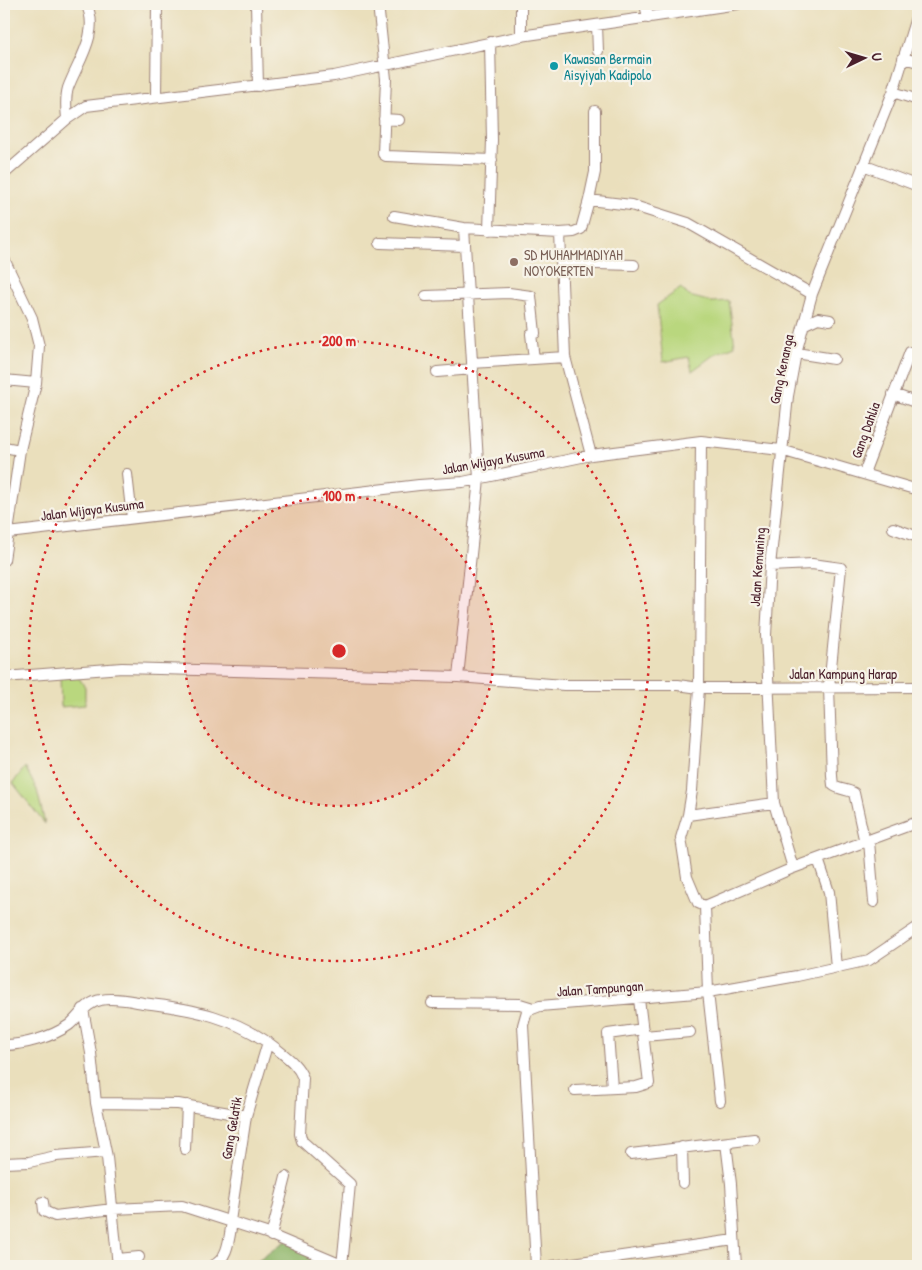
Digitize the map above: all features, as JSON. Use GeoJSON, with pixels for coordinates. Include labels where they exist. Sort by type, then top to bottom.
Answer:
{"type":"FeatureCollection","features":[{"type":"Feature","properties":{"kind":"street"},"geometry":{"type":"LineString","coordinates":[[67,119],[66,99],[68,89],[87,47],[90,19],[86,4]]}},
{"type":"Feature","properties":{"kind":"street"},"geometry":{"type":"LineString","coordinates":[[156,96],[157,4]]}},
{"type":"Feature","properties":{"kind":"street"},"geometry":{"type":"LineString","coordinates":[[256,4],[258,86]]}},
{"type":"Feature","properties":{"kind":"street"},"geometry":{"type":"LineString","coordinates":[[378,4],[385,66],[382,148],[386,156],[492,160]]}},
{"type":"Feature","properties":{"kind":"street"},"geometry":{"type":"LineString","coordinates":[[521,4],[521,36]]}},
{"type":"Feature","properties":{"kind":"street"},"geometry":{"type":"LineString","coordinates":[[645,4],[648,18]]}},
{"type":"Feature","properties":{"kind":"street"},"geometry":{"type":"LineString","coordinates":[[4,174],[67,119],[86,106],[156,96],[334,76],[521,36],[735,4]]}},
{"type":"Feature","properties":{"kind":"street","name":"Gang Kenanga"},"geometry":{"type":"LineString","coordinates":[[780,450],[796,353],[812,294],[893,92],[918,11]]}},
{"type":"Feature","properties":{"kind":"street"},"geometry":{"type":"LineString","coordinates":[[597,25],[598,51]]}},
{"type":"Feature","properties":{"kind":"street"},"geometry":{"type":"LineString","coordinates":[[489,230],[492,160],[490,42]]}},
{"type":"Feature","properties":{"kind":"street"},"geometry":{"type":"LineString","coordinates":[[904,58],[918,62]]}},
{"type":"Feature","properties":{"kind":"street"},"geometry":{"type":"LineString","coordinates":[[893,92],[918,100]]}},
{"type":"Feature","properties":{"kind":"street"},"geometry":{"type":"LineString","coordinates":[[394,216],[464,228],[489,230],[560,233],[574,232],[581,229],[595,172],[595,111]]}},
{"type":"Feature","properties":{"kind":"street"},"geometry":{"type":"LineString","coordinates":[[384,119],[399,120]]}},
{"type":"Feature","properties":{"kind":"street"},"geometry":{"type":"LineString","coordinates":[[863,165],[918,186]]}},
{"type":"Feature","properties":{"kind":"street"},"geometry":{"type":"LineString","coordinates":[[589,200],[632,205],[688,223],[812,294]]}},
{"type":"Feature","properties":{"kind":"street"},"geometry":{"type":"LineString","coordinates":[[458,677],[479,479],[464,228]]}},
{"type":"Feature","properties":{"kind":"street"},"geometry":{"type":"LineString","coordinates":[[560,233],[566,357],[591,455]]}},
{"type":"Feature","properties":{"kind":"street"},"geometry":{"type":"LineString","coordinates":[[380,242],[465,246]]}},
{"type":"Feature","properties":{"kind":"street"},"geometry":{"type":"LineString","coordinates":[[4,259],[37,332],[39,346],[36,383],[7,517],[8,533],[4,560]]}},
{"type":"Feature","properties":{"kind":"street"},"geometry":{"type":"LineString","coordinates":[[561,263],[634,264]]}},
{"type":"Feature","properties":{"kind":"street"},"geometry":{"type":"LineString","coordinates":[[426,296],[468,293],[509,293],[531,296],[535,333],[531,334],[534,359]]}},
{"type":"Feature","properties":{"kind":"street"},"geometry":{"type":"LineString","coordinates":[[805,324],[818,318],[830,320]]}},
{"type":"Feature","properties":{"kind":"street"},"geometry":{"type":"LineString","coordinates":[[893,394],[910,352]]}},
{"type":"Feature","properties":{"kind":"street"},"geometry":{"type":"LineString","coordinates":[[796,353],[834,360]]}},
{"type":"Feature","properties":{"kind":"street"},"geometry":{"type":"LineString","coordinates":[[437,372],[472,366],[566,357]]}},
{"type":"Feature","properties":{"kind":"street"},"geometry":{"type":"LineString","coordinates":[[4,380],[36,383]]}},
{"type":"Feature","properties":{"kind":"street","name":"Gang Dahlia"},"geometry":{"type":"LineString","coordinates":[[864,473],[893,394],[918,403]]}},
{"type":"Feature","properties":{"kind":"street"},"geometry":{"type":"LineString","coordinates":[[702,441],[699,688],[688,816],[681,832],[681,845],[693,895],[698,903],[705,906],[792,868],[918,822]]}},
{"type":"Feature","properties":{"kind":"street","name":"Jalan Wijaya Kusuma"},"geometry":{"type":"LineString","coordinates":[[8,533],[409,486],[463,482],[591,455],[702,441],[780,450],[918,490]]}},
{"type":"Feature","properties":{"kind":"street"},"geometry":{"type":"LineString","coordinates":[[4,447],[20,450]]}},
{"type":"Feature","properties":{"kind":"street","name":"Jalan Kemuning"},"geometry":{"type":"LineString","coordinates":[[780,450],[766,635],[774,803],[792,868]]}},
{"type":"Feature","properties":{"kind":"street"},"geometry":{"type":"LineString","coordinates":[[127,474],[132,518]]}},
{"type":"Feature","properties":{"kind":"street"},"geometry":{"type":"LineString","coordinates":[[893,528],[918,537]]}},
{"type":"Feature","properties":{"kind":"street"},"geometry":{"type":"LineString","coordinates":[[770,566],[797,567],[812,564],[841,568],[829,687],[833,785],[838,789],[848,789],[854,793],[867,842],[874,902]]}},
{"type":"Feature","properties":{"kind":"street","name":"Jalan Kampung Harap"},"geometry":{"type":"LineString","coordinates":[[4,677],[122,668],[458,677],[564,685],[678,685],[699,688],[918,687]]}},
{"type":"Feature","properties":{"kind":"street"},"geometry":{"type":"LineString","coordinates":[[688,816],[774,803]]}},
{"type":"Feature","properties":{"kind":"street"},"geometry":{"type":"LineString","coordinates":[[818,859],[829,892],[836,967]]}},
{"type":"Feature","properties":{"kind":"street"},"geometry":{"type":"LineString","coordinates":[[705,906],[708,992],[720,1101]]}},
{"type":"Feature","properties":{"kind":"street","name":"Jalan Tampungan"},"geometry":{"type":"LineString","coordinates":[[432,1003],[520,1004],[533,1008],[708,992],[869,960],[918,927]]}},
{"type":"Feature","properties":{"kind":"street"},"geometry":{"type":"LineString","coordinates":[[576,1090],[642,1086],[649,1082],[638,999]]}},
{"type":"Feature","properties":{"kind":"street"},"geometry":{"type":"LineString","coordinates":[[4,1045],[51,1034],[70,1024],[83,1008],[101,1000],[185,1008],[231,1021],[268,1042],[293,1062],[303,1078],[300,1134],[302,1141],[350,1184],[342,1266],[271,1236],[182,1206],[113,1209],[54,1216],[44,1211],[43,1202]]}},
{"type":"Feature","properties":{"kind":"street"},"geometry":{"type":"LineString","coordinates":[[83,1008],[91,1053],[96,1103],[106,1152],[118,1263],[139,1257]]}},
{"type":"Feature","properties":{"kind":"street"},"geometry":{"type":"LineString","coordinates":[[533,1008],[524,1016],[523,1025],[536,1266]]}},
{"type":"Feature","properties":{"kind":"street"},"geometry":{"type":"LineString","coordinates":[[612,1088],[608,1034],[690,1032]]}},
{"type":"Feature","properties":{"kind":"street","name":"Gang Gelatik"},"geometry":{"type":"LineString","coordinates":[[212,1266],[221,1261],[226,1253],[246,1116],[268,1042]]}},
{"type":"Feature","properties":{"kind":"street"},"geometry":{"type":"LineString","coordinates":[[96,1103],[187,1105],[246,1116]]}},
{"type":"Feature","properties":{"kind":"street"},"geometry":{"type":"LineString","coordinates":[[185,1149],[187,1105]]}},
{"type":"Feature","properties":{"kind":"street"},"geometry":{"type":"LineString","coordinates":[[632,1154],[754,1139]]}},
{"type":"Feature","properties":{"kind":"street"},"geometry":{"type":"LineString","coordinates":[[726,1143],[732,1184],[736,1266]]}},
{"type":"Feature","properties":{"kind":"street"},"geometry":{"type":"LineString","coordinates":[[682,1147],[683,1183]]}},
{"type":"Feature","properties":{"kind":"street"},"geometry":{"type":"LineString","coordinates":[[4,1163],[29,1162],[56,1156],[106,1152]]}},
{"type":"Feature","properties":{"kind":"street"},"geometry":{"type":"LineString","coordinates":[[271,1236],[286,1177]]}},
{"type":"Feature","properties":{"kind":"street"},"geometry":{"type":"LineString","coordinates":[[552,1266],[734,1240]]}},
{"type":"Feature","properties":{"kind":"green space"},"geometry":{"type":"Polygon","coordinates":[[[681,288],[689,296],[712,302],[729,301],[735,346],[715,354],[692,371],[689,357],[663,362],[657,305],[681,288]]]}},
{"type":"Feature","properties":{"kind":"green space"},"geometry":{"type":"Polygon","coordinates":[[[77,675],[85,687],[85,705],[61,707],[60,676],[77,675]]]}},
{"type":"Feature","properties":{"kind":"green space"},"geometry":{"type":"Polygon","coordinates":[[[25,767],[37,790],[45,824],[13,783],[25,767]]]}},
{"type":"Feature","properties":{"kind":"green space"},"geometry":{"type":"Polygon","coordinates":[[[285,1241],[338,1266],[251,1266],[285,1241]]]}},
{"type":"Feature","properties":{"kind":"place","name":"Kawasan Bermain Aisyiyah Kadipolo"},"geometry":{"type":"Point","coordinates":[554,66]}},
{"type":"Feature","properties":{"kind":"place","name":"SD MUHAMMADIYAH NOYOKERTEN"},"geometry":{"type":"Point","coordinates":[514,262]}}]}
